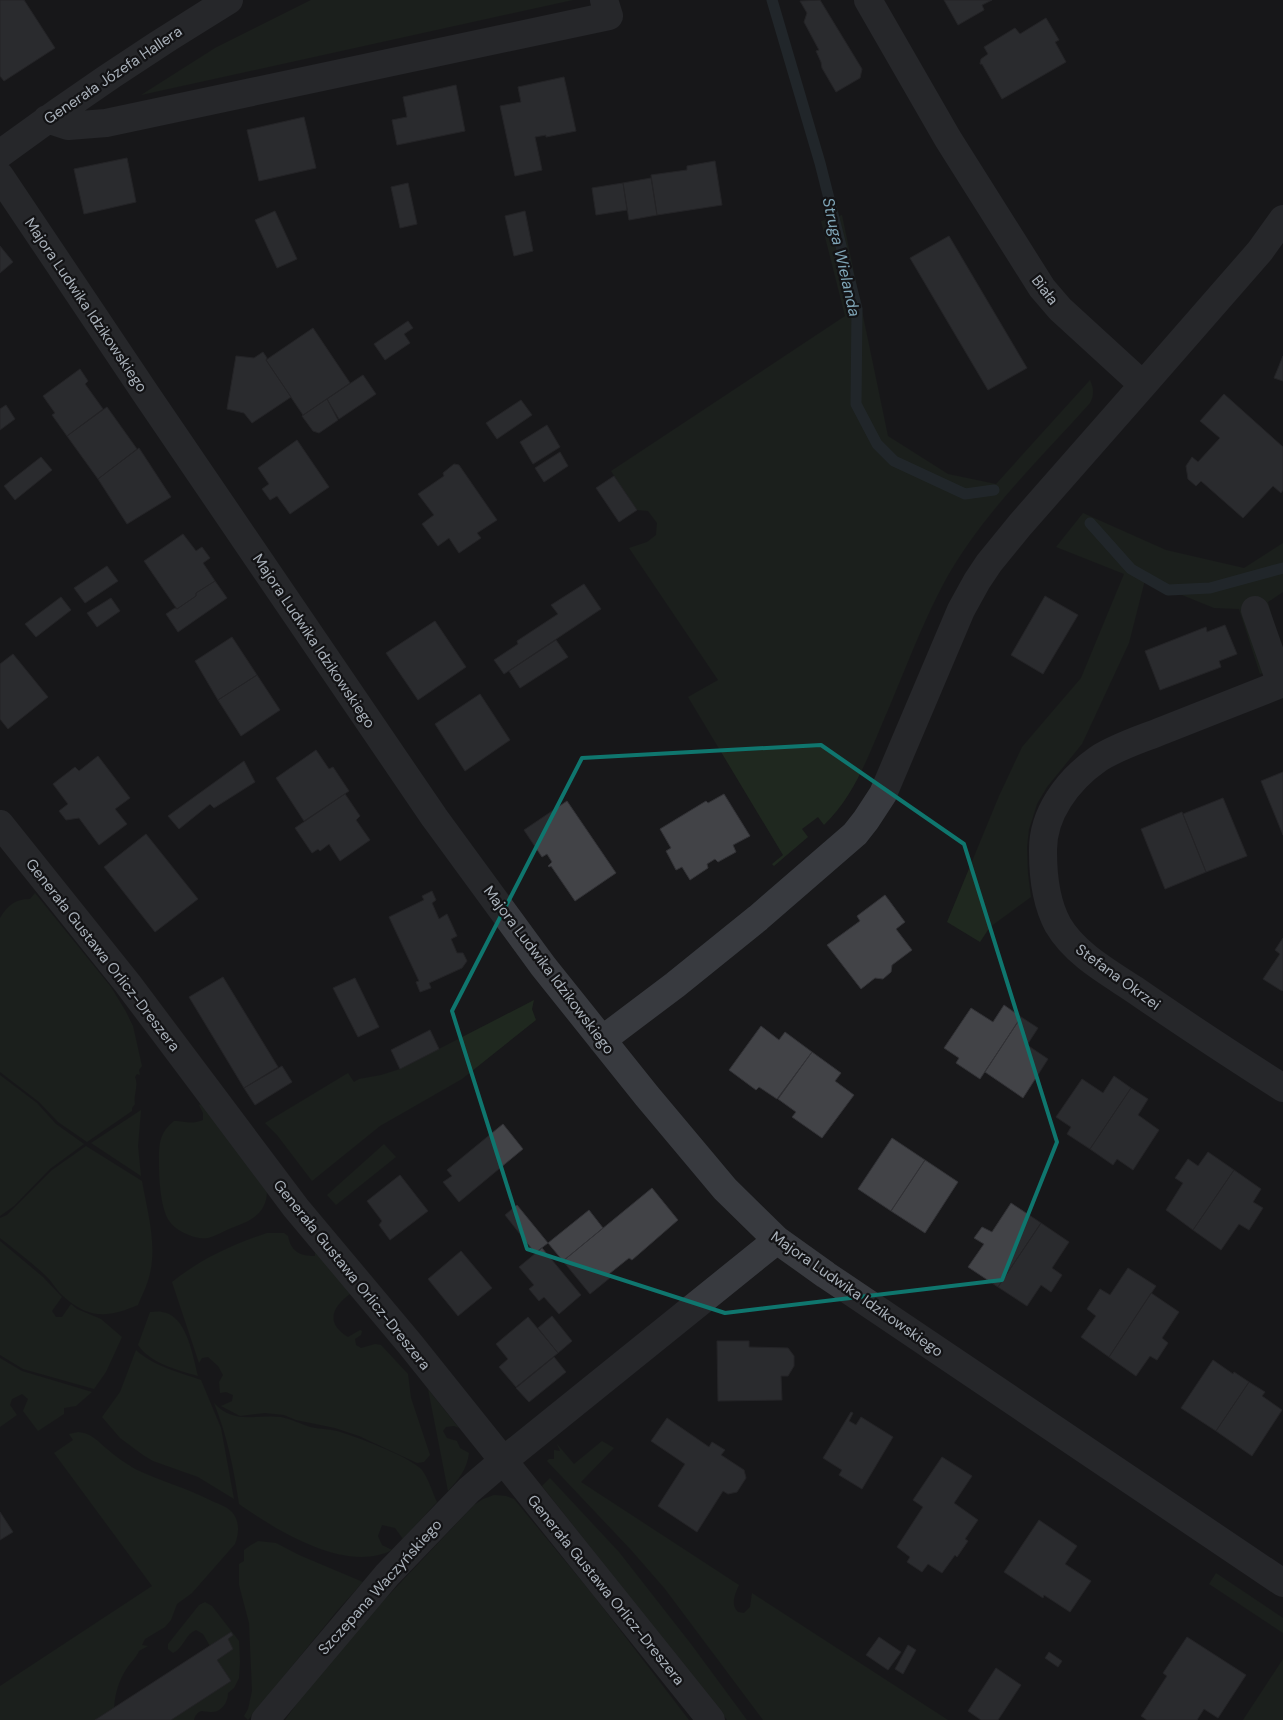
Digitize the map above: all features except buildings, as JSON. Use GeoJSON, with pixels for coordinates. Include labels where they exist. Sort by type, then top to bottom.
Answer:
{"type":"FeatureCollection","features":[{"type":"Feature","properties":{"kind":"street","name":"Generała Józefa Hallera"},"geometry":{"type":"LineString","coordinates":[[0,154],[47,119],[139,57],[229,0]]}},
{"type":"Feature","properties":{"kind":"street"},"geometry":{"type":"LineString","coordinates":[[47,119],[68,126],[106,124],[609,16],[604,0]]}},
{"type":"Feature","properties":{"kind":"street","name":"Biała"},"geometry":{"type":"LineString","coordinates":[[868,0],[948,139],[1042,288],[1060,309],[1143,385]]}},
{"type":"Feature","properties":{"kind":"street","name":"Majora Ludwika Idzikowskiego"},"geometry":{"type":"LineString","coordinates":[[0,176],[434,817],[543,966],[646,1096],[712,1175],[777,1240],[1283,1583]]}},
{"type":"Feature","properties":{"kind":"street"},"geometry":{"type":"LineString","coordinates":[[602,1040],[758,918],[844,845],[861,827],[886,787],[958,617],[977,581],[1020,525],[1143,385],[1271,255],[1283,220]]}},
{"type":"Feature","properties":{"kind":"street"},"geometry":{"type":"LineString","coordinates":[[1256,610],[1282,683]]}},
{"type":"Feature","properties":{"kind":"street","name":"Stefana Okrzei"},"geometry":{"type":"LineString","coordinates":[[1282,683],[1124,746],[1097,760],[1063,792],[1050,814],[1043,843],[1044,874],[1049,905],[1058,924],[1074,946],[1092,961],[1162,1009],[1283,1088]]}},
{"type":"Feature","properties":{"kind":"street","name":"Generała Gustawa Orlicz-Dreszera"},"geometry":{"type":"LineString","coordinates":[[0,824],[128,984],[296,1208],[410,1344],[711,1720]]}},
{"type":"Feature","properties":{"kind":"street","name":"Szczepana Waczyńskiego"},"geometry":{"type":"LineString","coordinates":[[265,1720],[387,1575],[469,1490],[502,1461],[777,1240]]}},
{"type":"Feature","properties":{"kind":"highlighted area"},"geometry":{"type":"Polygon","coordinates":[[[821,745],[964,844],[1057,1142],[1002,1280],[725,1313],[527,1249],[452,1011],[582,758],[821,745]]]}},
{"type":"Feature","properties":{"kind":"shaded area"},"geometry":{"type":"Polygon","coordinates":[[[311,0],[573,0],[141,95],[215,48],[311,0]]]}},
{"type":"Feature","properties":{"kind":"shaded area"},"geometry":{"type":"Polygon","coordinates":[[[842,215],[888,436],[948,474],[996,484],[1090,380],[1093,395],[1090,403],[995,509],[977,532],[946,579],[928,614],[865,764],[843,802],[824,825],[818,817],[802,829],[808,837],[774,866],[772,864],[783,855],[688,697],[718,680],[629,548],[647,542],[656,535],[657,523],[648,511],[637,510],[611,471],[845,316],[821,221],[842,215]]]}},
{"type":"Feature","properties":{"kind":"shaded area"},"geometry":{"type":"Polygon","coordinates":[[[1083,513],[1166,550],[1244,568],[1283,543],[1283,592],[1268,602],[1283,657],[1283,665],[1260,674],[1239,609],[1214,608],[1145,580],[1129,643],[1082,744],[1047,787],[1037,804],[1029,829],[1027,847],[1031,897],[990,927],[980,942],[947,922],[999,796],[1022,747],[1081,678],[1124,574],[1056,547],[1083,513]]]}},
{"type":"Feature","properties":{"kind":"shaded area"},"geometry":{"type":"Polygon","coordinates":[[[35,893],[111,987],[133,1026],[142,1066],[139,1070],[140,1075],[137,1074],[135,1077],[135,1104],[132,1111],[87,1142],[58,1122],[39,1102],[0,1072],[0,918],[12,904],[20,900],[30,899],[35,893]]]}},
{"type":"Feature","properties":{"kind":"shaded area"},"geometry":{"type":"Polygon","coordinates":[[[534,1000],[532,1009],[536,1020],[462,1079],[380,1126],[312,1181],[277,1135],[265,1123],[348,1073],[354,1082],[359,1079],[400,1069],[534,1000]]]}},
{"type":"Feature","properties":{"kind":"shaded area"},"geometry":{"type":"Polygon","coordinates":[[[0,1075],[37,1103],[56,1124],[84,1144],[50,1169],[14,1206],[0,1216],[0,1075]]]}},
{"type":"Feature","properties":{"kind":"shaded area"},"geometry":{"type":"Polygon","coordinates":[[[201,1104],[267,1188],[267,1197],[264,1205],[256,1216],[251,1220],[208,1238],[192,1236],[181,1232],[170,1222],[164,1211],[159,1179],[160,1141],[162,1136],[174,1121],[191,1123],[203,1120],[203,1113],[199,1105],[201,1104]]]}},
{"type":"Feature","properties":{"kind":"shaded area"},"geometry":{"type":"Polygon","coordinates":[[[141,1110],[138,1146],[141,1176],[91,1143],[141,1110]]]}},
{"type":"Feature","properties":{"kind":"shaded area"},"geometry":{"type":"Polygon","coordinates":[[[384,1144],[396,1157],[336,1205],[327,1195],[384,1144]]]}},
{"type":"Feature","properties":{"kind":"shaded area"},"geometry":{"type":"Polygon","coordinates":[[[86,1146],[142,1181],[152,1238],[150,1273],[138,1305],[108,1314],[90,1312],[72,1304],[45,1275],[0,1238],[0,1218],[7,1215],[52,1170],[86,1146]]]}},
{"type":"Feature","properties":{"kind":"shaded area"},"geometry":{"type":"Polygon","coordinates":[[[267,1233],[284,1233],[288,1236],[294,1249],[300,1254],[315,1256],[315,1252],[347,1285],[350,1294],[335,1310],[334,1321],[336,1326],[348,1337],[360,1330],[362,1331],[361,1335],[355,1339],[356,1345],[361,1348],[375,1344],[381,1345],[408,1374],[411,1398],[430,1455],[424,1462],[417,1463],[359,1436],[335,1428],[296,1420],[284,1415],[265,1413],[240,1416],[221,1406],[232,1401],[233,1395],[226,1392],[220,1393],[219,1382],[223,1375],[218,1366],[208,1357],[202,1358],[199,1363],[172,1282],[194,1266],[217,1253],[267,1233]]]}},
{"type":"Feature","properties":{"kind":"shaded area"},"geometry":{"type":"Polygon","coordinates":[[[0,1241],[43,1277],[62,1297],[52,1311],[56,1317],[62,1317],[71,1304],[77,1309],[101,1319],[122,1337],[106,1372],[94,1389],[23,1369],[0,1355],[0,1241]]]}},
{"type":"Feature","properties":{"kind":"shaded area"},"geometry":{"type":"Polygon","coordinates":[[[150,1312],[162,1312],[171,1315],[183,1329],[188,1338],[198,1376],[173,1368],[149,1357],[138,1345],[150,1312]]]}},
{"type":"Feature","properties":{"kind":"shaded area"},"geometry":{"type":"Polygon","coordinates":[[[136,1350],[158,1364],[201,1380],[221,1428],[234,1499],[198,1477],[153,1461],[143,1455],[120,1438],[102,1417],[120,1392],[136,1350]]]}},
{"type":"Feature","properties":{"kind":"shaded area"},"geometry":{"type":"Polygon","coordinates":[[[0,1358],[22,1371],[92,1392],[76,1406],[64,1408],[64,1414],[38,1431],[23,1411],[28,1399],[22,1394],[12,1399],[10,1405],[17,1415],[0,1427],[0,1358]]]}},
{"type":"Feature","properties":{"kind":"shaded area"},"geometry":{"type":"Polygon","coordinates":[[[428,1389],[459,1428],[454,1426],[446,1427],[443,1431],[447,1438],[457,1441],[460,1448],[469,1453],[462,1474],[448,1491],[428,1389]]]}},
{"type":"Feature","properties":{"kind":"shaded area"},"geometry":{"type":"Polygon","coordinates":[[[214,1403],[229,1414],[245,1417],[281,1417],[310,1427],[337,1431],[392,1452],[413,1463],[423,1471],[437,1502],[403,1539],[395,1528],[382,1525],[378,1536],[382,1545],[392,1550],[374,1556],[354,1557],[312,1546],[272,1526],[239,1504],[230,1453],[214,1403]]]}},
{"type":"Feature","properties":{"kind":"shaded area"},"geometry":{"type":"Polygon","coordinates":[[[78,1432],[91,1436],[135,1469],[193,1492],[228,1509],[235,1516],[238,1523],[235,1544],[192,1593],[177,1604],[171,1620],[165,1627],[145,1639],[142,1645],[148,1646],[139,1651],[124,1673],[115,1697],[114,1708],[95,1720],[0,1720],[0,1686],[152,1586],[54,1453],[73,1440],[69,1434],[78,1432]]]}},
{"type":"Feature","properties":{"kind":"shaded area"},"geometry":{"type":"Polygon","coordinates":[[[602,1441],[614,1448],[581,1482],[739,1585],[734,1602],[738,1612],[744,1613],[750,1607],[752,1593],[948,1720],[763,1720],[665,1589],[547,1461],[554,1459],[554,1450],[560,1451],[557,1444],[574,1464],[602,1441]]]}},
{"type":"Feature","properties":{"kind":"shaded area"},"geometry":{"type":"Polygon","coordinates":[[[550,1478],[619,1552],[691,1644],[747,1720],[727,1720],[542,1486],[550,1478]]]}},
{"type":"Feature","properties":{"kind":"shaded area"},"geometry":{"type":"Polygon","coordinates":[[[494,1495],[514,1499],[594,1596],[689,1720],[285,1720],[350,1636],[474,1505],[494,1495]]]}},
{"type":"Feature","properties":{"kind":"shaded area"},"geometry":{"type":"Polygon","coordinates":[[[258,1541],[276,1543],[299,1555],[363,1582],[248,1720],[244,1716],[248,1709],[252,1691],[249,1623],[239,1585],[239,1564],[244,1561],[244,1550],[258,1541]]]}},
{"type":"Feature","properties":{"kind":"shaded area"},"geometry":{"type":"Polygon","coordinates":[[[1216,1573],[1283,1618],[1283,1633],[1209,1584],[1216,1573]]]}},
{"type":"Feature","properties":{"kind":"shaded area"},"geometry":{"type":"Polygon","coordinates":[[[205,1602],[212,1606],[239,1641],[239,1678],[234,1688],[228,1693],[225,1704],[221,1709],[214,1712],[202,1711],[197,1714],[194,1720],[171,1720],[231,1681],[217,1660],[233,1649],[228,1639],[233,1635],[231,1632],[210,1646],[203,1634],[196,1630],[189,1635],[177,1651],[173,1653],[168,1649],[168,1644],[199,1605],[205,1602]]]}},
{"type":"Feature","properties":{"kind":"shaded area"},"geometry":{"type":"Polygon","coordinates":[[[1283,1659],[1283,1720],[1243,1720],[1283,1659]]]}},
{"type":"Feature","properties":{"kind":"waterway","name":"Struga Wielanda"},"geometry":{"type":"LineString","coordinates":[[772,0],[820,163],[857,309],[856,404],[877,444],[894,461],[965,494],[994,490]]}},
{"type":"Feature","properties":{"kind":"waterway","name":"Struga Wielanda"},"geometry":{"type":"LineString","coordinates":[[1090,523],[1131,569],[1168,590],[1210,588],[1283,568]]}}]}
